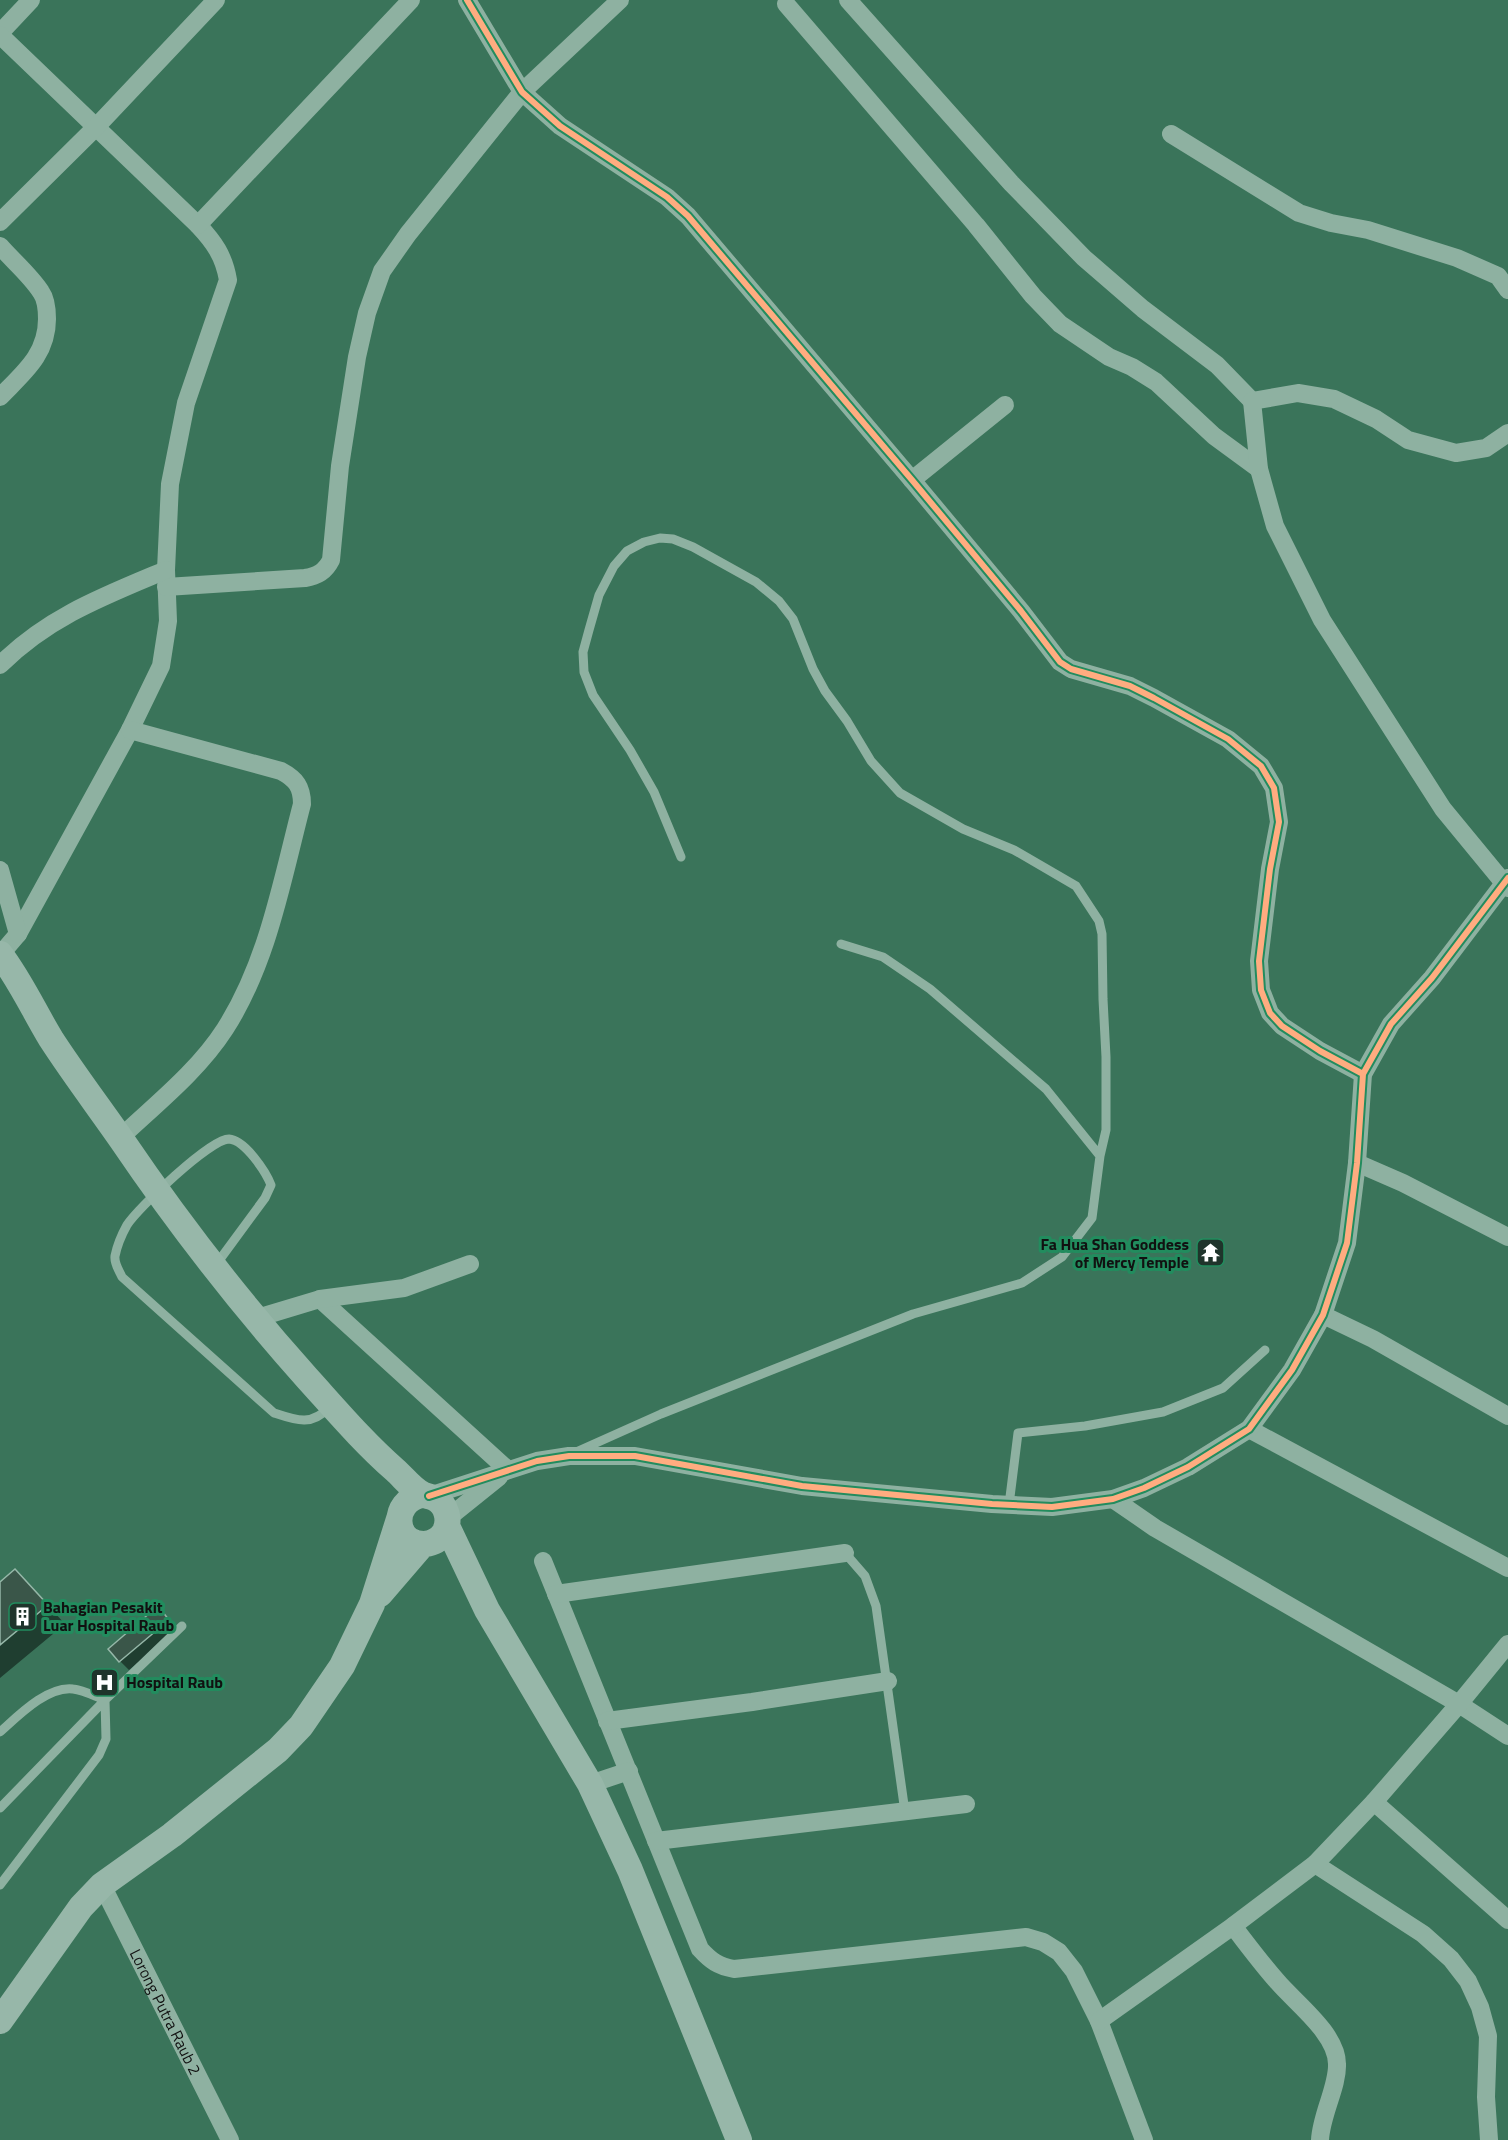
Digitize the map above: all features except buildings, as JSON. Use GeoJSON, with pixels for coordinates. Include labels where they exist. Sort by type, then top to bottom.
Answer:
{"type":"FeatureCollection","features":[{"type":"Feature","properties":{"kind":"street"},"geometry":{"type":"LineString","coordinates":[[31,0],[0,34],[216,244],[226,265],[228,280],[186,403],[170,484],[166,579],[168,621],[161,666],[130,730],[18,934],[0,954],[25,990],[51,1039],[156,1192],[254,1319],[363,1441],[426,1495],[441,1503],[446,1510],[437,1533]]}},
{"type":"Feature","properties":{"kind":"street"},"geometry":{"type":"LineString","coordinates":[[0,222],[96,126],[216,0]]}},
{"type":"Feature","properties":{"kind":"street"},"geometry":{"type":"LineString","coordinates":[[198,225],[411,0]]}},
{"type":"Feature","properties":{"kind":"street"},"geometry":{"type":"LineString","coordinates":[[467,0],[522,92],[560,126],[667,197],[688,216],[912,480],[1021,611],[1060,662],[1071,669],[1130,686],[1154,698],[1228,739],[1261,766],[1274,789],[1279,822],[1270,869],[1259,961],[1261,990],[1270,1013],[1282,1026],[1320,1052],[1363,1074]]}},
{"type":"Feature","properties":{"kind":"street"},"geometry":{"type":"LineString","coordinates":[[0,665],[44,628],[72,611],[166,579],[305,578],[314,576],[327,567],[331,560],[340,466],[357,357],[367,313],[382,272],[408,234],[522,92],[620,0]]}},
{"type":"Feature","properties":{"kind":"street"},"geometry":{"type":"LineString","coordinates":[[0,2021],[81,1907],[102,1885],[172,1835],[278,1750],[302,1726],[342,1666],[372,1604],[400,1515],[410,1500],[537,1461],[569,1455],[635,1456],[802,1486],[1052,1507],[1113,1499],[1144,1488],[1188,1467],[1249,1429],[1292,1371],[1323,1315],[1347,1243],[1357,1163],[1363,1074],[1391,1024],[1432,978],[1506,883],[1443,809],[1322,620],[1275,526],[1259,469],[1252,401],[1217,365],[1143,309],[1084,258],[1011,183],[848,0]]}},
{"type":"Feature","properties":{"kind":"street"},"geometry":{"type":"LineString","coordinates":[[786,4],[976,225],[1033,296],[1060,324],[1109,357],[1132,367],[1156,382],[1214,436],[1259,469]]}},
{"type":"Feature","properties":{"kind":"street"},"geometry":{"type":"LineString","coordinates":[[1172,134],[1299,213],[1331,223],[1368,230],[1457,258],[1498,276],[1508,290]]}},
{"type":"Feature","properties":{"kind":"street"},"geometry":{"type":"LineString","coordinates":[[0,246],[42,293],[47,308],[47,327],[40,351],[0,397]]}},
{"type":"Feature","properties":{"kind":"street"},"geometry":{"type":"LineString","coordinates":[[1252,401],[1298,393],[1335,399],[1376,419],[1408,440],[1456,453],[1486,448],[1508,433]]}},
{"type":"Feature","properties":{"kind":"street"},"geometry":{"type":"LineString","coordinates":[[912,480],[1005,405]]}},
{"type":"Feature","properties":{"kind":"street"},"geometry":{"type":"LineString","coordinates":[[120,1138],[190,1072],[225,1029],[252,979],[266,939],[302,804],[296,781],[281,771],[130,730]]}},
{"type":"Feature","properties":{"kind":"street"},"geometry":{"type":"LineString","coordinates":[[0,870],[18,934]]}},
{"type":"Feature","properties":{"kind":"street"},"geometry":{"type":"LineString","coordinates":[[1357,1163],[1403,1183],[1508,1237]]}},
{"type":"Feature","properties":{"kind":"street"},"geometry":{"type":"LineString","coordinates":[[254,1319],[320,1299],[404,1288],[470,1264]]}},
{"type":"Feature","properties":{"kind":"street"},"geometry":{"type":"LineString","coordinates":[[320,1299],[508,1470]]}},
{"type":"Feature","properties":{"kind":"street"},"geometry":{"type":"LineString","coordinates":[[1323,1315],[1373,1339],[1508,1416]]}},
{"type":"Feature","properties":{"kind":"street"},"geometry":{"type":"LineString","coordinates":[[1249,1429],[1508,1568]]}},
{"type":"Feature","properties":{"kind":"street"},"geometry":{"type":"LineString","coordinates":[[363,1441],[400,1515],[400,1527],[408,1539],[437,1533]]}},
{"type":"Feature","properties":{"kind":"street"},"geometry":{"type":"LineString","coordinates":[[372,1604],[437,1533],[508,1470]]}},
{"type":"Feature","properties":{"kind":"street"},"geometry":{"type":"LineString","coordinates":[[1113,1499],[1155,1528],[1459,1704],[1508,1736]]}},
{"type":"Feature","properties":{"kind":"street"},"geometry":{"type":"LineString","coordinates":[[437,1533],[487,1610],[590,1784],[630,1870],[739,2140]]}},
{"type":"Feature","properties":{"kind":"street"},"geometry":{"type":"LineString","coordinates":[[556,1594],[845,1552]]}},
{"type":"Feature","properties":{"kind":"street"},"geometry":{"type":"LineString","coordinates":[[543,1561],[700,1949],[717,1965],[734,1969],[1026,1937],[1043,1942],[1059,1952],[1074,1971],[1099,2021],[1144,2140]]}},
{"type":"Feature","properties":{"kind":"street"},"geometry":{"type":"LineString","coordinates":[[1099,2021],[1233,1926],[1315,1864],[1374,1802],[1508,1644]]}},
{"type":"Feature","properties":{"kind":"street"},"geometry":{"type":"LineString","coordinates":[[607,1721],[888,1681]]}},
{"type":"Feature","properties":{"kind":"street"},"geometry":{"type":"LineString","coordinates":[[590,1784],[628,1771]]}},
{"type":"Feature","properties":{"kind":"street"},"geometry":{"type":"LineString","coordinates":[[1374,1802],[1508,1920]]}},
{"type":"Feature","properties":{"kind":"street"},"geometry":{"type":"LineString","coordinates":[[656,1841],[966,1804]]}},
{"type":"Feature","properties":{"kind":"street"},"geometry":{"type":"LineString","coordinates":[[1315,1864],[1423,1934],[1451,1959],[1468,1982],[1480,2007],[1488,2036],[1486,2097],[1490,2140]]}},
{"type":"Feature","properties":{"kind":"street","name":"Lorong Putra Raub 2"},"geometry":{"type":"LineString","coordinates":[[102,1885],[230,2140]]}},
{"type":"Feature","properties":{"kind":"street"},"geometry":{"type":"LineString","coordinates":[[1233,1926],[1276,1982],[1320,2027],[1332,2048],[1337,2062],[1336,2072],[1320,2140]]}},
{"type":"Feature","properties":{"kind":"lane"},"geometry":{"type":"LineString","coordinates":[[569,1455],[660,1414],[913,1314],[1022,1283],[1062,1257],[1092,1218],[1100,1156],[1107,1130],[1102,934],[1099,921],[1076,886],[1014,850],[963,830],[900,793],[872,761],[847,721],[825,692],[793,619],[779,601],[756,582],[693,547],[672,539],[660,538],[644,542],[627,551],[614,566],[599,595],[589,630],[583,652],[584,672],[593,695],[630,750],[654,792],[681,856]]}},
{"type":"Feature","properties":{"kind":"lane"},"geometry":{"type":"LineString","coordinates":[[841,944],[883,957],[930,989],[1046,1089],[1100,1156]]}},
{"type":"Feature","properties":{"kind":"lane"},"geometry":{"type":"LineString","coordinates":[[214,1267],[265,1198],[271,1185],[267,1174],[241,1143],[229,1139],[215,1143],[156,1192],[128,1224],[119,1242],[115,1263],[122,1277],[274,1413],[296,1420],[315,1419],[332,1406]]}},
{"type":"Feature","properties":{"kind":"lane"},"geometry":{"type":"LineString","coordinates":[[1009,1505],[1018,1433],[1085,1426],[1163,1412],[1223,1388],[1265,1350]]}},
{"type":"Feature","properties":{"kind":"lane"},"geometry":{"type":"LineString","coordinates":[[845,1552],[865,1576],[876,1605],[906,1812]]}},
{"type":"Feature","properties":{"kind":"lane"},"geometry":{"type":"LineString","coordinates":[[0,1808],[105,1700],[182,1626]]}},
{"type":"Feature","properties":{"kind":"lane"},"geometry":{"type":"LineString","coordinates":[[0,1732],[25,1709],[45,1696],[60,1690],[73,1689],[105,1700]]}},
{"type":"Feature","properties":{"kind":"lane"},"geometry":{"type":"LineString","coordinates":[[0,1885],[99,1755],[106,1739],[105,1700]]}},
{"type":"Feature","properties":{"kind":"cycle path"},"geometry":{"type":"LineString","coordinates":[[467,0],[522,92],[560,126],[667,197],[688,216],[912,480],[1021,611],[1060,662],[1071,669],[1130,686],[1154,698],[1228,739],[1261,766],[1274,788],[1279,822],[1270,869],[1259,961],[1261,990],[1270,1013],[1282,1026],[1320,1051],[1363,1074]]}},
{"type":"Feature","properties":{"kind":"cycle path"},"geometry":{"type":"LineString","coordinates":[[429,1496],[537,1461],[569,1456],[635,1456],[802,1486],[992,1504],[1052,1507],[1113,1499],[1144,1488],[1188,1467],[1249,1429],[1292,1370],[1323,1315],[1347,1243],[1357,1163],[1363,1074],[1391,1024],[1432,978],[1508,878]]}},
{"type":"Feature","properties":{"kind":"place","name":"Fa Hua Shan Goddess of Mercy Temple"},"geometry":{"type":"Point","coordinates":[1210,1253]}},
{"type":"Feature","properties":{"kind":"place","name":"Bahagian Pesakit Luar Hospital Raub"},"geometry":{"type":"Point","coordinates":[22,1616]}},
{"type":"Feature","properties":{"kind":"place","name":"Hospital Raub"},"geometry":{"type":"Point","coordinates":[105,1682]}}]}
